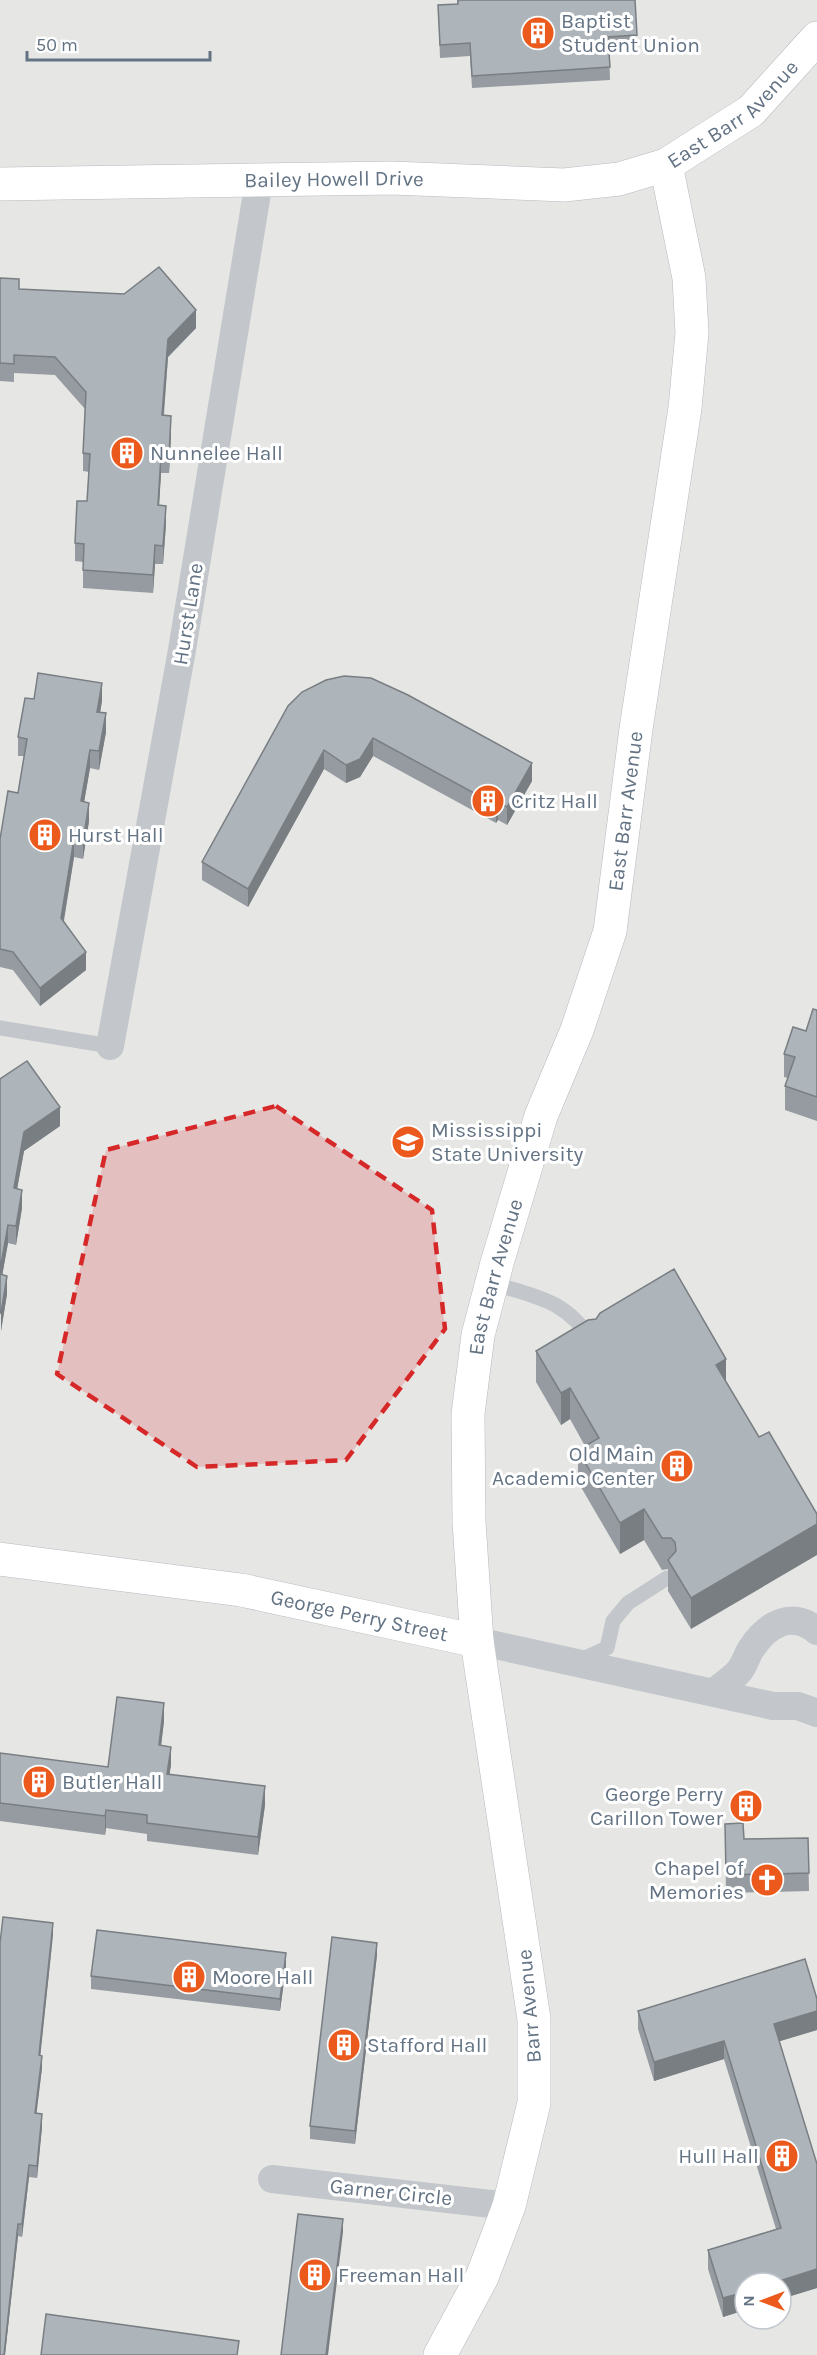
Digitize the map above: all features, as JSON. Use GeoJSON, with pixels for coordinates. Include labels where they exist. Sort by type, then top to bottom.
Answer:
{"type":"FeatureCollection","features":[{"type":"Feature","properties":{"kind":"street","name":"East Barr Avenue"},"geometry":{"type":"LineString","coordinates":[[477,1641],[469,1522],[468,1414],[478,1335],[491,1283],[541,1116],[577,1030],[610,931],[636,729],[685,408],[692,333],[689,278],[666,165],[751,111],[817,38]]}},
{"type":"Feature","properties":{"kind":"street","name":"Bailey Howell Drive"},"geometry":{"type":"LineString","coordinates":[[0,184],[392,178],[564,185],[619,179],[666,165]]}},
{"type":"Feature","properties":{"kind":"street","name":"Hurst Lane"},"geometry":{"type":"LineString","coordinates":[[110,1046],[182,650],[259,181]]}},
{"type":"Feature","properties":{"kind":"street","name":"George Perry Street"},"geometry":{"type":"LineString","coordinates":[[0,1559],[241,1590],[573,1663],[715,1691],[773,1706],[811,1703]]}},
{"type":"Feature","properties":{"kind":"street"},"geometry":{"type":"LineString","coordinates":[[715,1691],[740,1671],[751,1648],[775,1624],[792,1619],[809,1624],[817,1631]]}},
{"type":"Feature","properties":{"kind":"street","name":"Barr Avenue"},"geometry":{"type":"LineString","coordinates":[[440,2355],[482,2277],[509,2206],[534,2103],[534,2019],[477,1641]]}},
{"type":"Feature","properties":{"kind":"street","name":"Garner Circle"},"geometry":{"type":"LineString","coordinates":[[272,2179],[509,2206]]}},
{"type":"Feature","properties":{"kind":"lane"},"geometry":{"type":"LineString","coordinates":[[0,1028],[110,1046]]}},
{"type":"Feature","properties":{"kind":"lane"},"geometry":{"type":"LineString","coordinates":[[491,1283],[557,1304],[581,1322],[591,1342]]}},
{"type":"Feature","properties":{"kind":"lane"},"geometry":{"type":"LineString","coordinates":[[573,1663],[607,1648],[613,1621],[628,1604],[667,1578]]}},
{"type":"Feature","properties":{"kind":"highlighted area"},"geometry":{"type":"Polygon","coordinates":[[[276,1106],[432,1210],[445,1329],[346,1460],[197,1467],[57,1374],[106,1150],[276,1106]]]}},
{"type":"Feature","properties":{"kind":"shaded area","name":"Mississippi State University"},"geometry":{"type":"Polygon","coordinates":[[[0,0],[817,0],[817,2355],[0,2355],[0,0]]]}},
{"type":"Feature","properties":{"kind":"building","name":"Baptist Student Union"},"geometry":{"type":"Polygon","coordinates":[[[458,0],[635,0],[637,35],[608,37],[610,67],[472,76],[470,43],[440,45],[438,5],[458,4],[458,0]]]}},
{"type":"Feature","properties":{"kind":"building","name":"Nunnelee Hall"},"geometry":{"type":"Polygon","coordinates":[[[159,267],[196,310],[168,339],[162,415],[171,416],[169,455],[161,455],[158,505],[166,506],[163,546],[155,545],[153,575],[83,570],[84,544],[75,543],[77,501],[87,501],[90,454],[83,453],[86,392],[55,357],[14,355],[14,364],[0,363],[0,278],[19,279],[19,289],[124,294],[159,267]]]}},
{"type":"Feature","properties":{"kind":"building","name":"Hurst Hall"},"geometry":{"type":"Polygon","coordinates":[[[38,673],[102,683],[97,712],[106,713],[99,751],[90,750],[81,801],[89,803],[83,841],[74,839],[61,918],[86,952],[40,988],[13,952],[0,949],[0,839],[8,791],[18,793],[27,739],[18,737],[25,698],[34,699],[38,673]]]}},
{"type":"Feature","properties":{"kind":"building","name":"Critz Hall"},"geometry":{"type":"Polygon","coordinates":[[[344,676],[371,678],[408,695],[532,763],[507,807],[498,802],[496,805],[373,738],[360,759],[346,765],[324,750],[248,889],[202,862],[288,706],[302,692],[326,680],[344,676]]]}},
{"type":"Feature","properties":{"kind":"building"},"geometry":{"type":"Polygon","coordinates":[[[813,1009],[817,1010],[817,1097],[785,1086],[795,1057],[784,1054],[793,1027],[806,1031],[813,1009]]]}},
{"type":"Feature","properties":{"kind":"building"},"geometry":{"type":"Polygon","coordinates":[[[27,1061],[60,1107],[24,1132],[14,1188],[22,1190],[16,1226],[8,1225],[0,1270],[0,1079],[27,1061]]]}},
{"type":"Feature","properties":{"kind":"building","name":"Old Main Academic Center"},"geometry":{"type":"Polygon","coordinates":[[[674,1269],[726,1359],[716,1365],[759,1437],[769,1432],[817,1514],[817,1524],[691,1598],[668,1560],[676,1551],[675,1542],[671,1538],[662,1538],[644,1509],[620,1523],[578,1450],[599,1438],[570,1388],[561,1393],[536,1351],[588,1320],[596,1319],[600,1313],[674,1269]]]}},
{"type":"Feature","properties":{"kind":"building"},"geometry":{"type":"Polygon","coordinates":[[[0,1274],[7,1276],[1,1313],[0,1313],[0,1274]]]}},
{"type":"Feature","properties":{"kind":"building","name":"Butler Hall"},"geometry":{"type":"Polygon","coordinates":[[[117,1697],[164,1703],[159,1745],[171,1747],[167,1774],[265,1786],[258,1837],[147,1823],[147,1815],[106,1810],[105,1816],[0,1803],[0,1753],[108,1767],[117,1697]]]}},
{"type":"Feature","properties":{"kind":"building"},"geometry":{"type":"Polygon","coordinates":[[[743,1823],[744,1839],[808,1838],[809,1873],[726,1875],[725,1824],[743,1823]]]}},
{"type":"Feature","properties":{"kind":"building"},"geometry":{"type":"Polygon","coordinates":[[[3,1917],[53,1923],[35,2113],[42,2114],[37,2166],[29,2165],[22,2224],[18,2224],[4,2355],[0,2355],[0,1943],[3,1917]]]}},
{"type":"Feature","properties":{"kind":"building","name":"Moore Hall"},"geometry":{"type":"Polygon","coordinates":[[[97,1930],[286,1953],[280,1999],[91,1976],[97,1930]]]}},
{"type":"Feature","properties":{"kind":"building","name":"Stafford Hall"},"geometry":{"type":"Polygon","coordinates":[[[332,1937],[377,1943],[355,2131],[310,2126],[332,1937]]]}},
{"type":"Feature","properties":{"kind":"building","name":"Hull Hall"},"geometry":{"type":"Polygon","coordinates":[[[805,1959],[817,1999],[817,2011],[774,2024],[817,2164],[817,2269],[793,2277],[793,2271],[733,2271],[733,2295],[723,2298],[708,2250],[781,2228],[724,2041],[654,2062],[638,2011],[805,1959]]]}},
{"type":"Feature","properties":{"kind":"building","name":"Freeman Hall"},"geometry":{"type":"Polygon","coordinates":[[[298,2214],[343,2219],[326,2355],[281,2355],[298,2214]]]}},
{"type":"Feature","properties":{"kind":"building"},"geometry":{"type":"Polygon","coordinates":[[[46,2314],[239,2341],[237,2355],[41,2355],[46,2314]]]}},
{"type":"Feature","properties":{"kind":"place","name":"Baptist Student Union"},"geometry":{"type":"Point","coordinates":[538,33]}},
{"type":"Feature","properties":{"kind":"place","name":"Nunnelee Hall"},"geometry":{"type":"Point","coordinates":[127,453]}},
{"type":"Feature","properties":{"kind":"place","name":"Critz Hall"},"geometry":{"type":"Point","coordinates":[488,801]}},
{"type":"Feature","properties":{"kind":"place","name":"Hurst Hall"},"geometry":{"type":"Point","coordinates":[45,835]}},
{"type":"Feature","properties":{"kind":"place","name":"Mississippi State University"},"geometry":{"type":"Point","coordinates":[408,1142]}},
{"type":"Feature","properties":{"kind":"place","name":"Old Main Academic Center"},"geometry":{"type":"Point","coordinates":[677,1466]}},
{"type":"Feature","properties":{"kind":"place","name":"Butler Hall"},"geometry":{"type":"Point","coordinates":[39,1782]}},
{"type":"Feature","properties":{"kind":"place","name":"George Perry Carillon Tower"},"geometry":{"type":"Point","coordinates":[746,1806]}},
{"type":"Feature","properties":{"kind":"place","name":"Chapel of Memories"},"geometry":{"type":"Point","coordinates":[767,1880]}},
{"type":"Feature","properties":{"kind":"place","name":"Moore Hall"},"geometry":{"type":"Point","coordinates":[189,1977]}},
{"type":"Feature","properties":{"kind":"place","name":"Stafford Hall"},"geometry":{"type":"Point","coordinates":[344,2045]}},
{"type":"Feature","properties":{"kind":"place","name":"Hull Hall"},"geometry":{"type":"Point","coordinates":[782,2156]}},
{"type":"Feature","properties":{"kind":"place","name":"Freeman Hall"},"geometry":{"type":"Point","coordinates":[315,2275]}}]}
